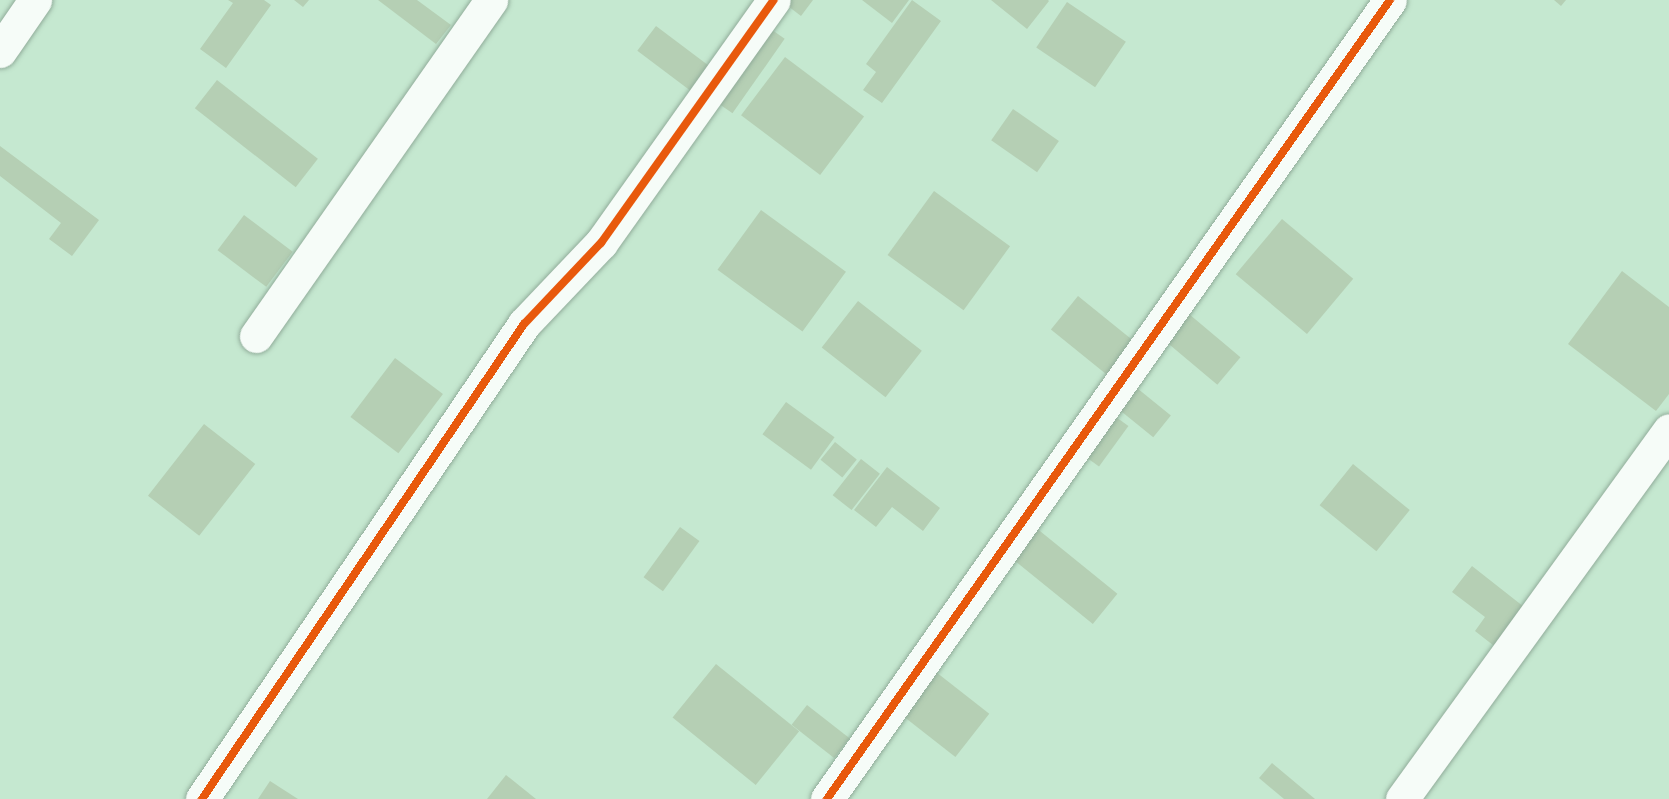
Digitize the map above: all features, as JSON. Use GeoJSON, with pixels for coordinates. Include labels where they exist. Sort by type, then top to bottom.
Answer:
{"type":"FeatureCollection","features":[{"type":"Feature","properties":{"kind":"street"},"geometry":{"type":"LineString","coordinates":[[0,51],[35,0]]}},
{"type":"Feature","properties":{"kind":"street"},"geometry":{"type":"LineString","coordinates":[[256,336],[490,0]]}},
{"type":"Feature","properties":{"kind":"street"},"geometry":{"type":"LineString","coordinates":[[202,799],[524,324],[601,243],[774,0]]}},
{"type":"Feature","properties":{"kind":"street"},"geometry":{"type":"LineString","coordinates":[[827,799],[1390,0]]}},
{"type":"Feature","properties":{"kind":"street"},"geometry":{"type":"LineString","coordinates":[[1402,799],[1669,430]]}},
{"type":"Feature","properties":{"kind":"building"},"geometry":{"type":"Polygon","coordinates":[[[228,0],[264,0],[271,5],[226,68],[200,49],[233,3],[228,0]]]}},
{"type":"Feature","properties":{"kind":"building"},"geometry":{"type":"Polygon","coordinates":[[[294,0],[309,0],[303,7],[294,0]]]}},
{"type":"Feature","properties":{"kind":"building"},"geometry":{"type":"Polygon","coordinates":[[[378,0],[417,0],[451,25],[436,44],[378,0]]]}},
{"type":"Feature","properties":{"kind":"building"},"geometry":{"type":"Polygon","coordinates":[[[780,0],[813,0],[801,16],[780,0]]]}},
{"type":"Feature","properties":{"kind":"building"},"geometry":{"type":"Polygon","coordinates":[[[862,0],[909,0],[892,23],[862,0]]]}},
{"type":"Feature","properties":{"kind":"building"},"geometry":{"type":"Polygon","coordinates":[[[912,0],[941,21],[882,103],[863,90],[876,72],[866,64],[912,0]]]}},
{"type":"Feature","properties":{"kind":"building"},"geometry":{"type":"Polygon","coordinates":[[[991,0],[1048,0],[1049,1],[1027,29],[991,0]]]}},
{"type":"Feature","properties":{"kind":"building"},"geometry":{"type":"Polygon","coordinates":[[[1554,0],[1566,0],[1561,6],[1554,0]]]}},
{"type":"Feature","properties":{"kind":"building"},"geometry":{"type":"Polygon","coordinates":[[[1067,2],[1126,42],[1095,87],[1036,48],[1067,2]]]}},
{"type":"Feature","properties":{"kind":"building"},"geometry":{"type":"Polygon","coordinates":[[[765,25],[785,39],[732,113],[713,100],[765,25]]]}},
{"type":"Feature","properties":{"kind":"building"},"geometry":{"type":"Polygon","coordinates":[[[656,26],[710,66],[691,91],[637,51],[656,26]]]}},
{"type":"Feature","properties":{"kind":"building"},"geometry":{"type":"Polygon","coordinates":[[[785,57],[864,117],[820,175],[741,115],[785,57]]]}},
{"type":"Feature","properties":{"kind":"building"},"geometry":{"type":"Polygon","coordinates":[[[217,80],[318,159],[296,187],[195,108],[217,80]]]}},
{"type":"Feature","properties":{"kind":"building"},"geometry":{"type":"Polygon","coordinates":[[[1013,109],[1059,141],[1037,172],[991,140],[1013,109]]]}},
{"type":"Feature","properties":{"kind":"building"},"geometry":{"type":"Polygon","coordinates":[[[0,146],[99,220],[72,256],[49,239],[61,223],[0,176],[0,146]]]}},
{"type":"Feature","properties":{"kind":"building"},"geometry":{"type":"Polygon","coordinates":[[[934,191],[1010,246],[964,310],[888,255],[934,191]]]}},
{"type":"Feature","properties":{"kind":"building"},"geometry":{"type":"Polygon","coordinates":[[[761,210],[846,272],[802,332],[718,270],[761,210]]]}},
{"type":"Feature","properties":{"kind":"building"},"geometry":{"type":"Polygon","coordinates":[[[244,215],[293,252],[266,287],[218,250],[244,215]]]}},
{"type":"Feature","properties":{"kind":"building"},"geometry":{"type":"Polygon","coordinates":[[[1282,219],[1353,279],[1307,334],[1236,274],[1282,219]]]}},
{"type":"Feature","properties":{"kind":"building"},"geometry":{"type":"Polygon","coordinates":[[[1622,271],[1669,307],[1669,394],[1656,411],[1568,344],[1622,271]]]}},
{"type":"Feature","properties":{"kind":"building"},"geometry":{"type":"Polygon","coordinates":[[[1078,296],[1134,341],[1107,375],[1051,329],[1078,296]]]}},
{"type":"Feature","properties":{"kind":"building"},"geometry":{"type":"Polygon","coordinates":[[[858,301],[922,351],[886,397],[822,347],[858,301]]]}},
{"type":"Feature","properties":{"kind":"building"},"geometry":{"type":"Polygon","coordinates":[[[1183,309],[1240,357],[1217,385],[1160,337],[1183,309]]]}},
{"type":"Feature","properties":{"kind":"building"},"geometry":{"type":"Polygon","coordinates":[[[395,358],[443,394],[398,453],[350,417],[395,358]]]}},
{"type":"Feature","properties":{"kind":"building"},"geometry":{"type":"Polygon","coordinates":[[[1132,384],[1171,415],[1153,437],[1114,406],[1132,384]]]}},
{"type":"Feature","properties":{"kind":"building"},"geometry":{"type":"Polygon","coordinates":[[[786,402],[835,437],[811,470],[762,434],[786,402]]]}},
{"type":"Feature","properties":{"kind":"building"},"geometry":{"type":"Polygon","coordinates":[[[1109,412],[1128,426],[1099,467],[1080,452],[1109,412]]]}},
{"type":"Feature","properties":{"kind":"building"},"geometry":{"type":"Polygon","coordinates":[[[204,424],[255,464],[199,536],[148,496],[204,424]]]}},
{"type":"Feature","properties":{"kind":"building"},"geometry":{"type":"Polygon","coordinates":[[[835,442],[857,460],[842,477],[821,460],[835,442]]]}},
{"type":"Feature","properties":{"kind":"building"},"geometry":{"type":"Polygon","coordinates":[[[861,459],[880,474],[852,510],[833,495],[861,459]]]}},
{"type":"Feature","properties":{"kind":"building"},"geometry":{"type":"Polygon","coordinates":[[[1353,464],[1410,510],[1376,551],[1320,505],[1353,464]]]}},
{"type":"Feature","properties":{"kind":"building"},"geometry":{"type":"Polygon","coordinates":[[[887,467],[940,508],[923,531],[892,507],[876,527],[854,510],[887,467]]]}},
{"type":"Feature","properties":{"kind":"building"},"geometry":{"type":"Polygon","coordinates":[[[680,527],[699,541],[663,591],[644,577],[680,527]]]}},
{"type":"Feature","properties":{"kind":"building"},"geometry":{"type":"Polygon","coordinates":[[[1035,527],[1117,594],[1093,624],[1010,557],[1035,527]]]}},
{"type":"Feature","properties":{"kind":"building"},"geometry":{"type":"Polygon","coordinates":[[[1472,566],[1528,610],[1498,649],[1475,631],[1485,617],[1452,592],[1472,566]]]}},
{"type":"Feature","properties":{"kind":"building"},"geometry":{"type":"Polygon","coordinates":[[[716,664],[799,731],[756,785],[673,718],[716,664]]]}},
{"type":"Feature","properties":{"kind":"building"},"geometry":{"type":"Polygon","coordinates":[[[927,665],[989,714],[955,757],[893,708],[927,665]]]}},
{"type":"Feature","properties":{"kind":"building"},"geometry":{"type":"Polygon","coordinates":[[[807,705],[850,738],[834,758],[792,725],[807,705]]]}},
{"type":"Feature","properties":{"kind":"building"},"geometry":{"type":"Polygon","coordinates":[[[1272,763],[1315,799],[1284,799],[1259,778],[1272,763]]]}},
{"type":"Feature","properties":{"kind":"building"},"geometry":{"type":"Polygon","coordinates":[[[506,775],[536,799],[487,799],[506,775]]]}},
{"type":"Feature","properties":{"kind":"building"},"geometry":{"type":"Polygon","coordinates":[[[270,781],[298,799],[258,799],[270,781]]]}},
{"type":"Feature","properties":{"kind":"cycle path"},"geometry":{"type":"LineString","coordinates":[[202,799],[524,324],[601,243],[774,0]]}},
{"type":"Feature","properties":{"kind":"cycle path"},"geometry":{"type":"LineString","coordinates":[[827,799],[1390,0]]}}]}
